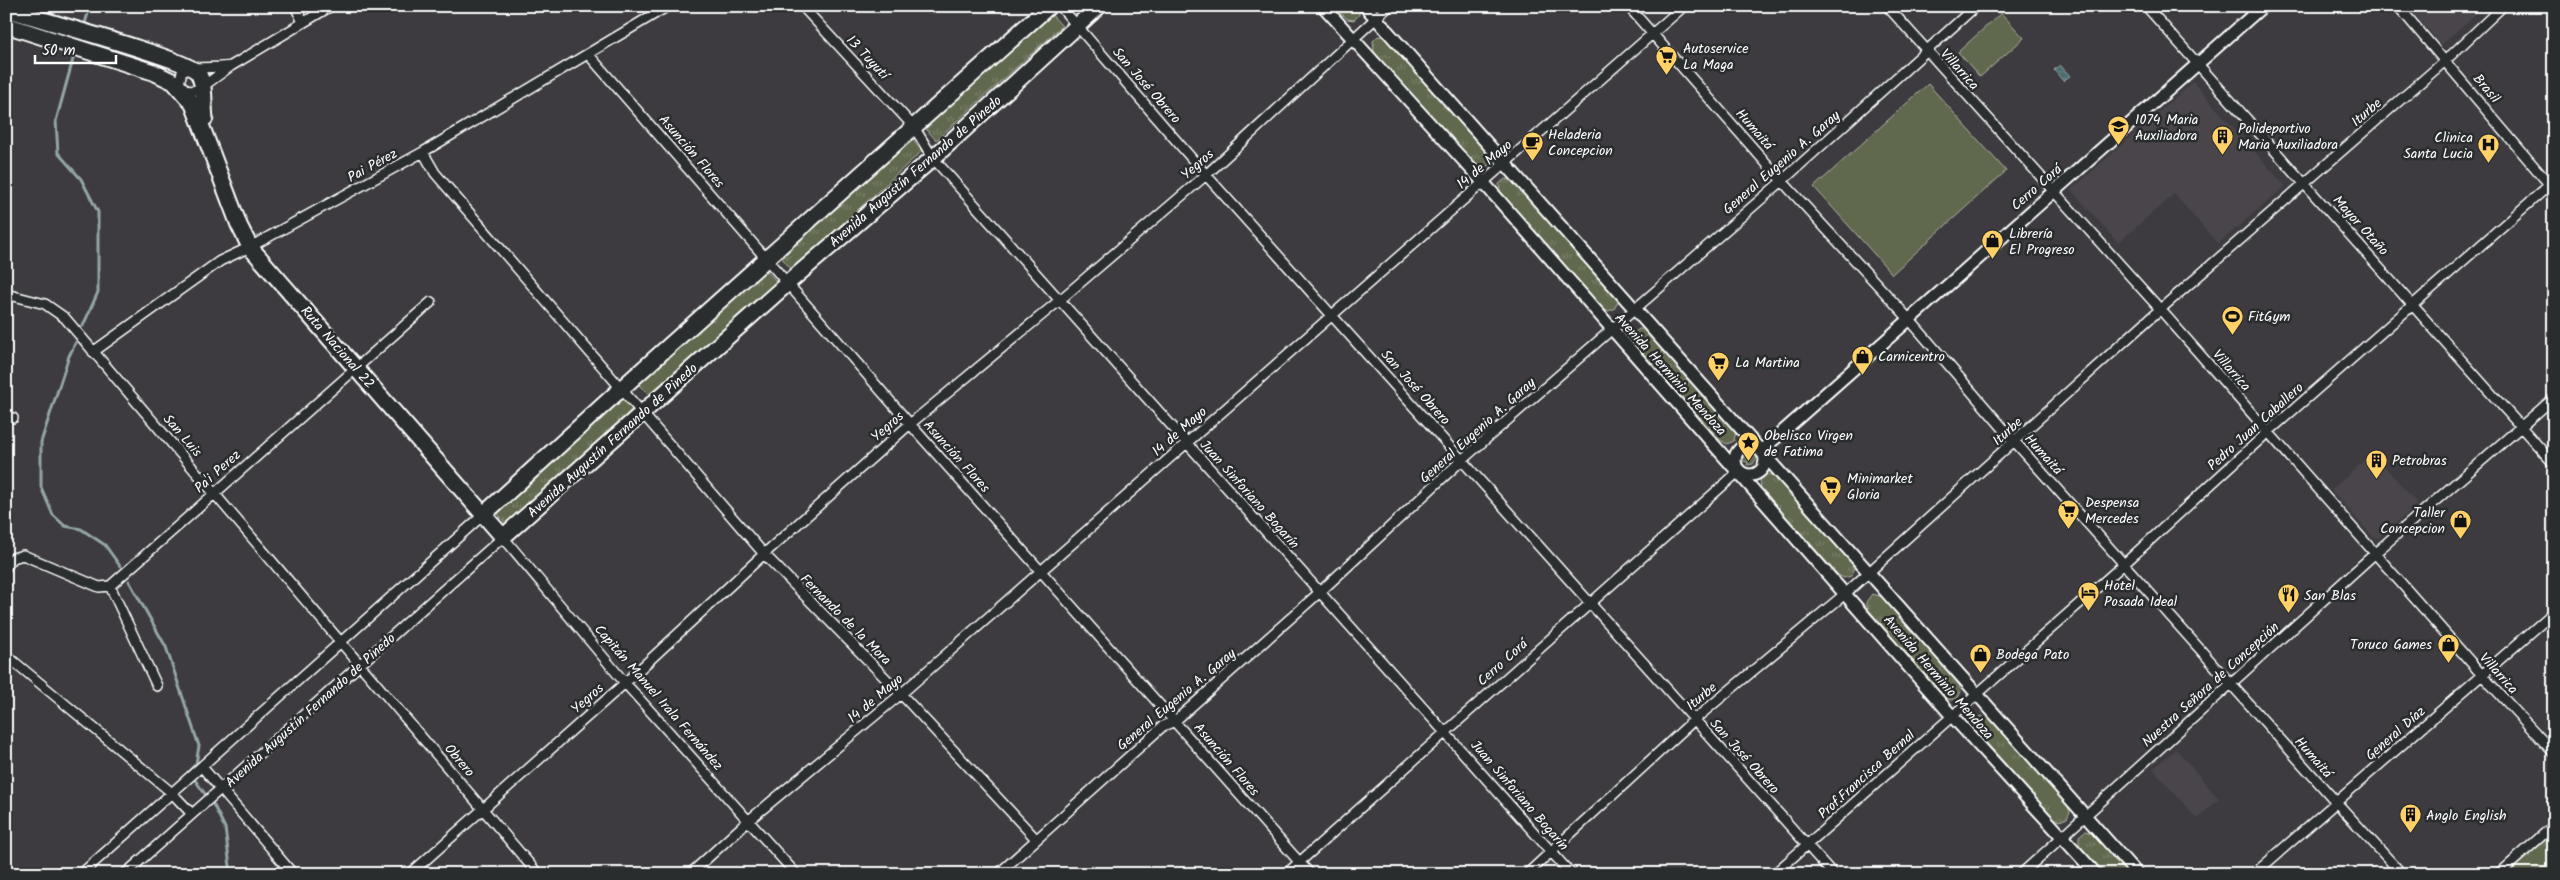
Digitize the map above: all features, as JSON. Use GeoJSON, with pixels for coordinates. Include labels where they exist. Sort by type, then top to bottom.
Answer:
{"type":"FeatureCollection","features":[{"type":"Feature","properties":{"kind":"highway","name":"Avenida Augustín Fernando de Pinedo"},"geometry":{"type":"LineString","coordinates":[[483,515],[1049,6]]}},
{"type":"Feature","properties":{"kind":"highway","name":"Avenida Augustín Fernando de Pinedo"},"geometry":{"type":"LineString","coordinates":[[503,537],[789,282],[933,158],[1099,6]]}},
{"type":"Feature","properties":{"kind":"highway"},"geometry":{"type":"LineString","coordinates":[[6,10],[82,32],[192,68]]}},
{"type":"Feature","properties":{"kind":"highway","name":"Ruta Nacional 22"},"geometry":{"type":"LineString","coordinates":[[6,25],[165,77],[182,88],[198,112],[236,218],[250,247],[356,366],[503,537]]}},
{"type":"Feature","properties":{"kind":"highway","name":"Ruta Nacional 22"},"geometry":{"type":"LineString","coordinates":[[192,68],[198,73],[202,87],[208,137]]}},
{"type":"Feature","properties":{"kind":"street"},"geometry":{"type":"LineString","coordinates":[[295,6],[303,22]]}},
{"type":"Feature","properties":{"kind":"street"},"geometry":{"type":"LineString","coordinates":[[230,66],[216,69],[192,68],[182,72],[179,77],[182,88],[192,92],[202,87],[230,66],[331,6]]}},
{"type":"Feature","properties":{"kind":"street","name":"Pai Pérez"},"geometry":{"type":"LineString","coordinates":[[93,352],[220,261],[250,247],[423,152],[668,6]]}},
{"type":"Feature","properties":{"kind":"street","name":"13 Tuyutí"},"geometry":{"type":"LineString","coordinates":[[802,6],[914,127]]}},
{"type":"Feature","properties":{"kind":"street","name":"San José Obrero"},"geometry":{"type":"LineString","coordinates":[[1060,6],[1206,175],[1463,459],[1833,874]]}},
{"type":"Feature","properties":{"kind":"street","name":"Avenida Herminio Mendoza"},"geometry":{"type":"LineString","coordinates":[[1323,6],[1483,182],[1846,593],[1952,716],[2096,874]]}},
{"type":"Feature","properties":{"kind":"street","name":"Avenida Herminio Mendoza"},"geometry":{"type":"LineString","coordinates":[[1365,6],[1636,308],[1870,571],[1976,694],[2138,874]]}},
{"type":"Feature","properties":{"kind":"street","name":"Yegros"},"geometry":{"type":"LineString","coordinates":[[410,874],[626,683],[764,554],[910,424],[1060,300],[1206,175],[1389,6]]}},
{"type":"Feature","properties":{"kind":"street","name":"Humaitá"},"geometry":{"type":"LineString","coordinates":[[1628,6],[1782,181],[1909,319],[2015,442],[2336,803],[2402,874]]}},
{"type":"Feature","properties":{"kind":"street","name":"14 de Mayo"},"geometry":{"type":"LineString","coordinates":[[690,874],[748,821],[901,694],[1042,571],[1684,6]]}},
{"type":"Feature","properties":{"kind":"street","name":"Villarrica"},"geometry":{"type":"LineString","coordinates":[[1888,6],[1926,52],[2160,309],[2482,675],[2554,752]]}},
{"type":"Feature","properties":{"kind":"street","name":"General Eugenio A. Garay"},"geometry":{"type":"LineString","coordinates":[[998,874],[1164,726],[1175,721],[1320,592],[1463,459],[1782,181],[1976,6]]}},
{"type":"Feature","properties":{"kind":"street","name":"Mayor Otaño"},"geometry":{"type":"LineString","coordinates":[[2146,6],[2554,464]]}},
{"type":"Feature","properties":{"kind":"street","name":"Cerro Corá"},"geometry":{"type":"LineString","coordinates":[[1762,450],[2263,6]]}},
{"type":"Feature","properties":{"kind":"street","name":"Brasil"},"geometry":{"type":"LineString","coordinates":[[2398,6],[2552,185]]}},
{"type":"Feature","properties":{"kind":"street","name":"Iturbe"},"geometry":{"type":"LineString","coordinates":[[1527,874],[1694,720],[1846,593],[2160,309],[2306,184],[2446,60],[2503,6]]}},
{"type":"Feature","properties":{"kind":"street","name":"Asunción Flores"},"geometry":{"type":"LineString","coordinates":[[588,54],[789,282],[910,424],[1310,874]]}},
{"type":"Feature","properties":{"kind":"street","name":"Juan Sinforiano Bogarín"},"geometry":{"type":"LineString","coordinates":[[914,127],[933,158],[1186,443],[1447,732],[1571,874]]}},
{"type":"Feature","properties":{"kind":"street","name":"Fernando de la Mora"},"geometry":{"type":"LineString","coordinates":[[423,152],[436,173],[764,554],[901,694],[1036,839]]}},
{"type":"Feature","properties":{"kind":"street","name":"Pedro Juan Caballero"},"geometry":{"type":"LineString","coordinates":[[1976,694],[2124,564],[2268,432],[2552,185]]}},
{"type":"Feature","properties":{"kind":"street","name":"San Luis"},"geometry":{"type":"LineString","coordinates":[[6,294],[44,304],[65,318],[361,664]]}},
{"type":"Feature","properties":{"kind":"street","name":"Pa'i Perez"},"geometry":{"type":"LineString","coordinates":[[110,586],[356,366],[431,302]]}},
{"type":"Feature","properties":{"kind":"street","name":"Nuestra Señora de Concepción"},"geometry":{"type":"LineString","coordinates":[[2021,874],[2376,553],[2554,398]]}},
{"type":"Feature","properties":{"kind":"street"},"geometry":{"type":"LineString","coordinates":[[1749,446],[1762,450],[1764,461],[1759,472],[1752,474],[1738,472],[1735,460],[1740,449],[1749,446]]}},
{"type":"Feature","properties":{"kind":"street","name":"Cerro Corá"},"geometry":{"type":"LineString","coordinates":[[1286,874],[1738,472]]}},
{"type":"Feature","properties":{"kind":"street","name":"Avenida Augustín Fernando de Pinedo"},"geometry":{"type":"LineString","coordinates":[[81,874],[483,515]]}},
{"type":"Feature","properties":{"kind":"street","name":"Avenida Augustín Fernando de Pinedo"},"geometry":{"type":"LineString","coordinates":[[125,874],[503,537]]}},
{"type":"Feature","properties":{"kind":"street","name":"Capitán Manuel Irala Fernández"},"geometry":{"type":"LineString","coordinates":[[503,537],[626,683],[796,874]]}},
{"type":"Feature","properties":{"kind":"street"},"geometry":{"type":"LineString","coordinates":[[6,567],[13,558],[23,555],[99,587],[110,586],[157,686]]}},
{"type":"Feature","properties":{"kind":"street","name":"General Díaz"},"geometry":{"type":"LineString","coordinates":[[2254,874],[2554,612]]}},
{"type":"Feature","properties":{"kind":"street"},"geometry":{"type":"LineString","coordinates":[[6,655],[172,793],[192,814]]}},
{"type":"Feature","properties":{"kind":"street","name":"Obrero"},"geometry":{"type":"LineString","coordinates":[[361,664],[538,874]]}},
{"type":"Feature","properties":{"kind":"street","name":"Prof.Francisca Bernal"},"geometry":{"type":"LineString","coordinates":[[1774,874],[1976,694]]}},
{"type":"Feature","properties":{"kind":"street"},"geometry":{"type":"LineString","coordinates":[[202,767],[293,874]]}},
{"type":"Feature","properties":{"kind":"street"},"geometry":{"type":"LineString","coordinates":[[2499,874],[2554,825]]}},
{"type":"Feature","properties":{"kind":"shaded area"},"geometry":{"type":"Polygon","coordinates":[[[2407,6],[2485,6],[2441,45],[2407,6]]]}},
{"type":"Feature","properties":{"kind":"shaded area"},"geometry":{"type":"Polygon","coordinates":[[[2193,82],[2285,186],[2218,244],[2174,194],[2118,243],[2071,190],[2193,82]]]}},
{"type":"Feature","properties":{"kind":"shaded area","name":"Petrobras"},"geometry":{"type":"Polygon","coordinates":[[[2373,453],[2418,504],[2379,538],[2373,537],[2331,490],[2373,453]]]}},
{"type":"Feature","properties":{"kind":"shaded area"},"geometry":{"type":"Polygon","coordinates":[[[2176,749],[2219,799],[2197,819],[2153,769],[2176,749]]]}},
{"type":"Feature","properties":{"kind":"green space"},"geometry":{"type":"Polygon","coordinates":[[[1334,6],[1359,6],[1359,15],[1354,20],[1347,19],[1334,6]]]}},
{"type":"Feature","properties":{"kind":"green space"},"geometry":{"type":"Polygon","coordinates":[[[2001,13],[2024,38],[1980,77],[1958,52],[2001,13]]]}},
{"type":"Feature","properties":{"kind":"green space"},"geometry":{"type":"Polygon","coordinates":[[[1051,14],[1062,26],[936,140],[925,128],[1051,14]]]}},
{"type":"Feature","properties":{"kind":"green space"},"geometry":{"type":"Polygon","coordinates":[[[1378,36],[1385,37],[1491,155],[1489,165],[1482,167],[1475,164],[1374,52],[1373,41],[1378,36]]]}},
{"type":"Feature","properties":{"kind":"green space"},"geometry":{"type":"Polygon","coordinates":[[[1928,84],[2006,171],[1892,274],[1814,187],[1928,84]]]}},
{"type":"Feature","properties":{"kind":"green space"},"geometry":{"type":"Polygon","coordinates":[[[910,137],[922,151],[792,270],[780,256],[910,137]]]}},
{"type":"Feature","properties":{"kind":"green space"},"geometry":{"type":"Polygon","coordinates":[[[1505,179],[1512,180],[1615,295],[1618,302],[1614,309],[1608,311],[1601,308],[1501,195],[1499,184],[1505,179]]]}},
{"type":"Feature","properties":{"kind":"green space"},"geometry":{"type":"Polygon","coordinates":[[[764,268],[777,282],[650,396],[637,383],[764,268]]]}},
{"type":"Feature","properties":{"kind":"green space"},"geometry":{"type":"Polygon","coordinates":[[[1639,329],[1646,329],[1736,431],[1734,441],[1727,444],[1720,440],[1635,344],[1634,333],[1639,329]]]}},
{"type":"Feature","properties":{"kind":"green space"},"geometry":{"type":"Polygon","coordinates":[[[623,393],[636,406],[507,525],[493,508],[623,393]]]}},
{"type":"Feature","properties":{"kind":"green space"},"geometry":{"type":"Polygon","coordinates":[[[1754,451],[1758,456],[1753,464],[1747,465],[1748,462],[1743,461],[1743,458],[1754,451]]]}},
{"type":"Feature","properties":{"kind":"green space"},"geometry":{"type":"Polygon","coordinates":[[[1765,473],[1775,476],[1852,563],[1854,570],[1851,576],[1844,578],[1838,575],[1761,488],[1760,478],[1765,473]]]}},
{"type":"Feature","properties":{"kind":"green space"},"geometry":{"type":"Polygon","coordinates":[[[1872,594],[1883,597],[1959,685],[1961,691],[1958,698],[1951,700],[1944,697],[1868,609],[1866,602],[1872,594]]]}},
{"type":"Feature","properties":{"kind":"green space"},"geometry":{"type":"Polygon","coordinates":[[[1980,716],[1990,719],[2067,805],[2070,812],[2067,818],[2060,821],[2054,818],[1976,731],[1973,724],[1980,716]]]}},
{"type":"Feature","properties":{"kind":"green space"},"geometry":{"type":"Polygon","coordinates":[[[2085,831],[2095,834],[2130,874],[2105,874],[2079,844],[2079,836],[2085,831]]]}},
{"type":"Feature","properties":{"kind":"green space"},"geometry":{"type":"Polygon","coordinates":[[[2554,831],[2554,874],[2506,874],[2554,831]]]}},
{"type":"Feature","properties":{"kind":"water"},"geometry":{"type":"Polygon","coordinates":[[[2060,65],[2070,76],[2063,81],[2054,70],[2060,65]]]}},
{"type":"Feature","properties":{"kind":"waterway"},"geometry":{"type":"LineString","coordinates":[[84,27],[90,6]]}},
{"type":"Feature","properties":{"kind":"waterway"},"geometry":{"type":"LineString","coordinates":[[75,52],[56,121],[58,153],[81,179],[98,212],[98,292],[83,326]]}},
{"type":"Feature","properties":{"kind":"waterway"},"geometry":{"type":"LineString","coordinates":[[76,342],[69,356],[41,442],[41,487],[53,515],[65,526],[81,529],[105,545],[120,566]]}},
{"type":"Feature","properties":{"kind":"waterway"},"geometry":{"type":"LineString","coordinates":[[129,581],[166,647],[199,746],[196,764],[189,771]]}},
{"type":"Feature","properties":{"kind":"waterway"},"geometry":{"type":"LineString","coordinates":[[195,780],[205,794]]}},
{"type":"Feature","properties":{"kind":"waterway"},"geometry":{"type":"LineString","coordinates":[[213,804],[225,828],[231,874]]}},
{"type":"Feature","properties":{"kind":"place","name":"Autoservice La Maga"},"geometry":{"type":"Point","coordinates":[1667,75]}},
{"type":"Feature","properties":{"kind":"place","name":"1074 Maria Auxiliadora"},"geometry":{"type":"Point","coordinates":[2119,146]}},
{"type":"Feature","properties":{"kind":"place","name":"Polideportivo Maria Auxiliadora"},"geometry":{"type":"Point","coordinates":[2222,155]}},
{"type":"Feature","properties":{"kind":"place","name":"Heladeria Concepcion"},"geometry":{"type":"Point","coordinates":[1532,161]}},
{"type":"Feature","properties":{"kind":"place","name":"Clinica Santa Lucia"},"geometry":{"type":"Point","coordinates":[2489,164]}},
{"type":"Feature","properties":{"kind":"place","name":"Librería El Progreso"},"geometry":{"type":"Point","coordinates":[1993,260]}},
{"type":"Feature","properties":{"kind":"place","name":"FitGym"},"geometry":{"type":"Point","coordinates":[2232,335]}},
{"type":"Feature","properties":{"kind":"place","name":"Carnicentro"},"geometry":{"type":"Point","coordinates":[1862,375]}},
{"type":"Feature","properties":{"kind":"place","name":"La Martina"},"geometry":{"type":"Point","coordinates":[1719,381]}},
{"type":"Feature","properties":{"kind":"place","name":"Obelisco Virgen de Fatima"},"geometry":{"type":"Point","coordinates":[1748,462]}},
{"type":"Feature","properties":{"kind":"place","name":"Petrobras"},"geometry":{"type":"Point","coordinates":[2376,479]}},
{"type":"Feature","properties":{"kind":"place","name":"Minimarket Gloria"},"geometry":{"type":"Point","coordinates":[1831,505]}},
{"type":"Feature","properties":{"kind":"place","name":"Despensa Mercedes"},"geometry":{"type":"Point","coordinates":[2069,529]}},
{"type":"Feature","properties":{"kind":"place","name":"Taller Concepcion"},"geometry":{"type":"Point","coordinates":[2461,539]}},
{"type":"Feature","properties":{"kind":"place","name":"Hotel Posada Ideal"},"geometry":{"type":"Point","coordinates":[2088,612]}},
{"type":"Feature","properties":{"kind":"place","name":"San Blas"},"geometry":{"type":"Point","coordinates":[2288,614]}},
{"type":"Feature","properties":{"kind":"place","name":"Toruco Games"},"geometry":{"type":"Point","coordinates":[2448,663]}},
{"type":"Feature","properties":{"kind":"place","name":"Bodega Pato"},"geometry":{"type":"Point","coordinates":[1980,673]}},
{"type":"Feature","properties":{"kind":"place","name":"Anglo English"},"geometry":{"type":"Point","coordinates":[2410,834]}}]}
